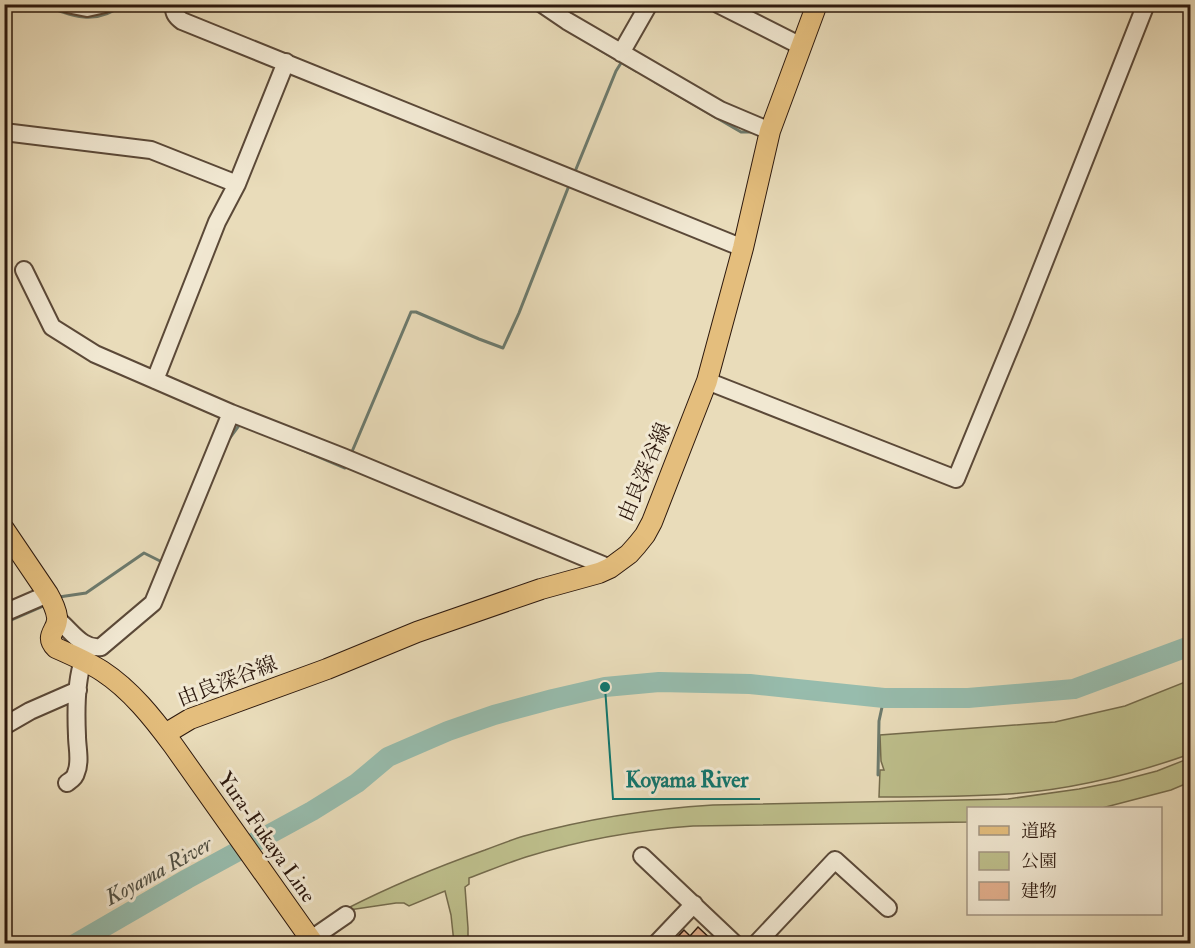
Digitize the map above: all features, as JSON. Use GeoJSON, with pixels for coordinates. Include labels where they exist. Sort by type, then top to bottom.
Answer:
{"type":"FeatureCollection","features":[{"type":"Feature","properties":{"kind":"main road","name":"由良深谷線"},"geometry":{"type":"LineString","coordinates":[[181,757],[165,734],[190,720],[327,669],[417,632],[610,568],[637,545],[652,522],[707,381],[770,131],[817,4]]}},
{"type":"Feature","properties":{"kind":"main road"},"geometry":{"type":"LineString","coordinates":[[4,529],[54,605],[58,620],[51,637],[52,644],[103,672],[138,702],[165,734]]}},
{"type":"Feature","properties":{"kind":"main road","name":"Yura-Fukaya Line"},"geometry":{"type":"LineString","coordinates":[[181,757],[310,938]]}},
{"type":"Feature","properties":{"kind":"street"},"geometry":{"type":"LineString","coordinates":[[68,4],[87,8],[105,4]]}},
{"type":"Feature","properties":{"kind":"street"},"geometry":{"type":"LineString","coordinates":[[173,4],[174,13],[182,21],[742,248]]}},
{"type":"Feature","properties":{"kind":"street"},"geometry":{"type":"LineString","coordinates":[[542,4],[567,21],[720,110],[770,131]]}},
{"type":"Feature","properties":{"kind":"street"},"geometry":{"type":"LineString","coordinates":[[621,53],[649,4]]}},
{"type":"Feature","properties":{"kind":"street"},"geometry":{"type":"LineString","coordinates":[[718,4],[801,46]]}},
{"type":"Feature","properties":{"kind":"street"},"geometry":{"type":"LineString","coordinates":[[707,381],[956,479],[1146,4]]}},
{"type":"Feature","properties":{"kind":"street"},"geometry":{"type":"LineString","coordinates":[[154,380],[217,222],[237,184],[286,62]]}},
{"type":"Feature","properties":{"kind":"street"},"geometry":{"type":"LineString","coordinates":[[4,132],[151,150],[237,184]]}},
{"type":"Feature","properties":{"kind":"street"},"geometry":{"type":"LineString","coordinates":[[24,270],[52,327],[95,354],[231,413],[354,461],[610,568]]}},
{"type":"Feature","properties":{"kind":"street"},"geometry":{"type":"LineString","coordinates":[[58,620],[78,639],[96,648],[101,647],[153,603],[231,413]]}},
{"type":"Feature","properties":{"kind":"street"},"geometry":{"type":"LineString","coordinates":[[4,613],[48,594]]}},
{"type":"Feature","properties":{"kind":"street"},"geometry":{"type":"LineString","coordinates":[[67,783],[77,773],[78,690],[82,661]]}},
{"type":"Feature","properties":{"kind":"street"},"geometry":{"type":"LineString","coordinates":[[4,726],[30,711],[78,690]]}},
{"type":"Feature","properties":{"kind":"street"},"geometry":{"type":"LineString","coordinates":[[642,856],[735,944]]}},
{"type":"Feature","properties":{"kind":"street"},"geometry":{"type":"LineString","coordinates":[[756,944],[835,860],[888,909]]}},
{"type":"Feature","properties":{"kind":"street"},"geometry":{"type":"LineString","coordinates":[[656,944],[694,904]]}},
{"type":"Feature","properties":{"kind":"street"},"geometry":{"type":"LineString","coordinates":[[310,938],[346,915]]}},
{"type":"Feature","properties":{"kind":"green space"},"geometry":{"type":"Polygon","coordinates":[[[1190,680],[1190,754],[1123,775],[1055,789],[976,796],[879,797],[880,770],[884,770],[881,761],[880,735],[1055,722],[1125,706],[1190,680]]]}},
{"type":"Feature","properties":{"kind":"green space"},"geometry":{"type":"Polygon","coordinates":[[[1190,758],[1190,782],[1171,790],[1106,807],[967,807],[967,822],[693,826],[630,833],[567,846],[519,859],[469,878],[469,884],[465,887],[468,943],[454,943],[451,915],[445,891],[409,906],[396,903],[346,909],[414,877],[524,836],[641,812],[713,805],[1008,799],[1079,789],[1157,771],[1190,758]]]}},
{"type":"Feature","properties":{"kind":"building"},"geometry":{"type":"Polygon","coordinates":[[[698,927],[716,944],[671,944],[684,930],[690,936],[698,927]]]}},
{"type":"Feature","properties":{"kind":"waterway"},"geometry":{"type":"LineString","coordinates":[[43,4],[64,13],[84,17],[103,15],[124,4]]}},
{"type":"Feature","properties":{"kind":"waterway"},"geometry":{"type":"LineString","coordinates":[[528,4],[559,25]]}},
{"type":"Feature","properties":{"kind":"waterway"},"geometry":{"type":"LineString","coordinates":[[595,47],[636,71]]}},
{"type":"Feature","properties":{"kind":"waterway"},"geometry":{"type":"LineString","coordinates":[[574,174],[621,63]]}},
{"type":"Feature","properties":{"kind":"waterway"},"geometry":{"type":"LineString","coordinates":[[655,82],[741,132],[751,132]]}},
{"type":"Feature","properties":{"kind":"waterway"},"geometry":{"type":"LineString","coordinates":[[351,454],[411,312],[416,312],[503,348],[570,183]]}},
{"type":"Feature","properties":{"kind":"waterway"},"geometry":{"type":"LineString","coordinates":[[229,439],[240,424],[242,425]]}},
{"type":"Feature","properties":{"kind":"waterway"},"geometry":{"type":"LineString","coordinates":[[298,448],[345,468],[346,465]]}},
{"type":"Feature","properties":{"kind":"waterway"},"geometry":{"type":"LineString","coordinates":[[59,597],[86,593],[144,553],[162,562]]}},
{"type":"Feature","properties":{"kind":"waterway"},"geometry":{"type":"LineString","coordinates":[[4,623],[43,606]]}},
{"type":"Feature","properties":{"kind":"waterway","name":"Koyama River"},"geometry":{"type":"LineString","coordinates":[[75,944],[187,879],[312,811],[357,783],[388,757],[448,731],[494,715],[553,699],[605,687],[659,682],[750,684],[884,698],[968,698],[1074,689],[1190,646]]}},
{"type":"Feature","properties":{"kind":"waterway"},"geometry":{"type":"LineString","coordinates":[[878,775],[879,721],[884,698]]}},
{"type":"Feature","properties":{"kind":"place","name":"Koyama River"},"geometry":{"type":"Point","coordinates":[605,687]}}]}
